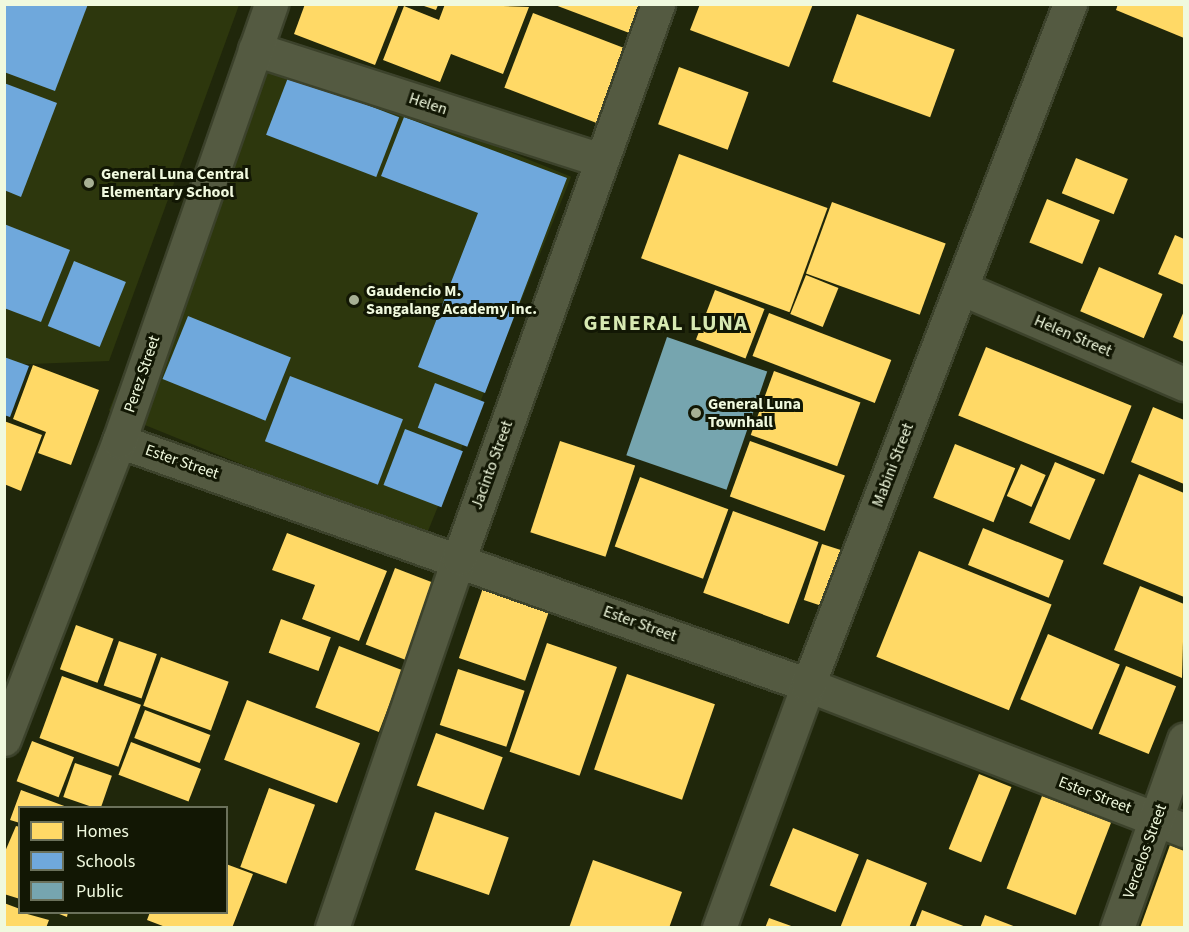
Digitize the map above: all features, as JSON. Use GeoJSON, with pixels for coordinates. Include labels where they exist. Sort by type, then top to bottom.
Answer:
{"type":"FeatureCollection","features":[{"type":"Feature","properties":{"kind":"street","name":"Perez Street"},"geometry":{"type":"LineString","coordinates":[[4,739],[119,441],[271,4]]}},
{"type":"Feature","properties":{"kind":"street","name":"Jacinto Street"},"geometry":{"type":"LineString","coordinates":[[332,927],[459,558],[658,4]]}},
{"type":"Feature","properties":{"kind":"street","name":"Mabini Street"},"geometry":{"type":"LineString","coordinates":[[720,927],[808,685],[1070,4]]}},
{"type":"Feature","properties":{"kind":"street","name":"Helen"},"geometry":{"type":"LineString","coordinates":[[255,49],[601,160]]}},
{"type":"Feature","properties":{"kind":"street","name":"Helen Street"},"geometry":{"type":"LineString","coordinates":[[961,288],[1185,384]]}},
{"type":"Feature","properties":{"kind":"street","name":"Ester Street"},"geometry":{"type":"LineString","coordinates":[[119,441],[459,558],[808,685],[1171,824]]}},
{"type":"Feature","properties":{"kind":"street","name":"Vercelos Street"},"geometry":{"type":"LineString","coordinates":[[1117,927],[1171,824],[1185,740]]}},
{"type":"Feature","properties":{"kind":"shaded area","name":"General Luna Central Elementary School"},"geometry":{"type":"Polygon","coordinates":[[[4,5],[239,5],[109,361],[5,365],[4,5]]]}},
{"type":"Feature","properties":{"kind":"shaded area","name":"Gaudencio M. Sangalang Academy Inc."},"geometry":{"type":"Polygon","coordinates":[[[255,49],[571,177],[425,538],[109,411],[255,49]]]}},
{"type":"Feature","properties":{"kind":"building: Homes"},"geometry":{"type":"Polygon","coordinates":[[[305,4],[399,4],[375,65],[294,34],[305,4]]]}},
{"type":"Feature","properties":{"kind":"building: Homes"},"geometry":{"type":"Polygon","coordinates":[[[445,4],[529,7],[503,74],[451,54],[440,82],[383,60],[404,6],[439,20],[445,4]]]}},
{"type":"Feature","properties":{"kind":"building: Homes"},"geometry":{"type":"Polygon","coordinates":[[[700,4],[813,4],[789,67],[690,30],[700,4]]]}},
{"type":"Feature","properties":{"kind":"building: Homes"},"geometry":{"type":"Polygon","coordinates":[[[1118,4],[1184,4],[1184,38],[1116,10],[1118,4]]]}},
{"type":"Feature","properties":{"kind":"building: Homes"},"geometry":{"type":"Polygon","coordinates":[[[421,5],[438,5],[436,10],[421,5]]]}},
{"type":"Feature","properties":{"kind":"building: Homes"},"geometry":{"type":"Polygon","coordinates":[[[555,5],[643,5],[632,34],[555,5]]]}},
{"type":"Feature","properties":{"kind":"building: Homes"},"geometry":{"type":"Polygon","coordinates":[[[533,13],[629,50],[600,125],[504,88],[533,13]]]}},
{"type":"Feature","properties":{"kind":"building: Homes"},"geometry":{"type":"Polygon","coordinates":[[[857,14],[955,50],[930,117],[832,82],[857,14]]]}},
{"type":"Feature","properties":{"kind":"building: Homes"},"geometry":{"type":"Polygon","coordinates":[[[679,67],[749,92],[728,150],[658,124],[679,67]]]}},
{"type":"Feature","properties":{"kind":"building: Homes"},"geometry":{"type":"Polygon","coordinates":[[[679,154],[827,208],[790,312],[641,258],[679,154]]]}},
{"type":"Feature","properties":{"kind":"building: Homes"},"geometry":{"type":"Polygon","coordinates":[[[1076,158],[1128,179],[1114,214],[1062,193],[1076,158]]]}},
{"type":"Feature","properties":{"kind":"building: Homes"},"geometry":{"type":"Polygon","coordinates":[[[1047,199],[1100,220],[1082,264],[1029,243],[1047,199]]]}},
{"type":"Feature","properties":{"kind":"building: Homes"},"geometry":{"type":"Polygon","coordinates":[[[832,202],[946,243],[920,315],[806,273],[832,202]]]}},
{"type":"Feature","properties":{"kind":"building: Homes"},"geometry":{"type":"Polygon","coordinates":[[[1175,235],[1184,239],[1184,285],[1158,274],[1175,235]]]}},
{"type":"Feature","properties":{"kind":"building: Homes"},"geometry":{"type":"Polygon","coordinates":[[[1099,267],[1163,294],[1144,338],[1080,311],[1099,267]]]}},
{"type":"Feature","properties":{"kind":"building: Homes"},"geometry":{"type":"Polygon","coordinates":[[[806,275],[838,288],[823,327],[790,314],[806,275]]]}},
{"type":"Feature","properties":{"kind":"building: Homes"},"geometry":{"type":"Polygon","coordinates":[[[715,290],[764,309],[745,358],[696,339],[715,290]]]}},
{"type":"Feature","properties":{"kind":"building: Homes"},"geometry":{"type":"Polygon","coordinates":[[[1184,311],[1184,342],[1173,337],[1184,311]]]}},
{"type":"Feature","properties":{"kind":"building: Homes"},"geometry":{"type":"Polygon","coordinates":[[[769,313],[891,360],[875,403],[753,356],[769,313]]]}},
{"type":"Feature","properties":{"kind":"building: Homes"},"geometry":{"type":"Polygon","coordinates":[[[986,347],[1132,406],[1104,474],[958,416],[986,347]]]}},
{"type":"Feature","properties":{"kind":"building: Homes"},"geometry":{"type":"Polygon","coordinates":[[[33,365],[99,390],[71,465],[38,453],[46,432],[13,419],[33,365]]]}},
{"type":"Feature","properties":{"kind":"building: Homes"},"geometry":{"type":"Polygon","coordinates":[[[774,371],[860,402],[837,466],[751,435],[774,371]]]}},
{"type":"Feature","properties":{"kind":"building: Homes"},"geometry":{"type":"Polygon","coordinates":[[[1153,407],[1184,420],[1184,484],[1131,462],[1153,407]]]}},
{"type":"Feature","properties":{"kind":"building: Homes"},"geometry":{"type":"Polygon","coordinates":[[[4,421],[42,435],[21,491],[4,484],[4,421]]]}},
{"type":"Feature","properties":{"kind":"building: Homes"},"geometry":{"type":"Polygon","coordinates":[[[560,441],[635,465],[605,557],[530,532],[560,441]]]}},
{"type":"Feature","properties":{"kind":"building: Homes"},"geometry":{"type":"Polygon","coordinates":[[[750,441],[845,476],[825,531],[730,496],[750,441]]]}},
{"type":"Feature","properties":{"kind":"building: Homes"},"geometry":{"type":"Polygon","coordinates":[[[955,444],[1015,468],[994,522],[933,498],[955,444]]]}},
{"type":"Feature","properties":{"kind":"building: Homes"},"geometry":{"type":"Polygon","coordinates":[[[1055,462],[1096,479],[1070,540],[1029,523],[1055,462]]]}},
{"type":"Feature","properties":{"kind":"building: Homes"},"geometry":{"type":"Polygon","coordinates":[[[1021,464],[1046,475],[1031,507],[1007,496],[1021,464]]]}},
{"type":"Feature","properties":{"kind":"building: Homes"},"geometry":{"type":"Polygon","coordinates":[[[1139,474],[1184,493],[1184,597],[1103,564],[1139,474]]]}},
{"type":"Feature","properties":{"kind":"building: Homes"},"geometry":{"type":"Polygon","coordinates":[[[640,477],[728,509],[703,579],[615,547],[640,477]]]}},
{"type":"Feature","properties":{"kind":"building: Homes"},"geometry":{"type":"Polygon","coordinates":[[[733,511],[819,542],[789,624],[703,593],[733,511]]]}},
{"type":"Feature","properties":{"kind":"building: Homes"},"geometry":{"type":"Polygon","coordinates":[[[983,528],[1064,561],[1049,598],[968,565],[983,528]]]}},
{"type":"Feature","properties":{"kind":"building: Homes"},"geometry":{"type":"Polygon","coordinates":[[[287,533],[387,571],[359,641],[302,619],[315,585],[272,570],[287,533]]]}},
{"type":"Feature","properties":{"kind":"building: Homes"},"geometry":{"type":"Polygon","coordinates":[[[822,544],[844,551],[826,607],[804,600],[822,544]]]}},
{"type":"Feature","properties":{"kind":"building: Homes"},"geometry":{"type":"Polygon","coordinates":[[[919,551],[1052,605],[1009,710],[876,657],[919,551]]]}},
{"type":"Feature","properties":{"kind":"building: Homes"},"geometry":{"type":"Polygon","coordinates":[[[395,568],[440,585],[410,662],[366,645],[395,568]]]}},
{"type":"Feature","properties":{"kind":"building: Homes"},"geometry":{"type":"Polygon","coordinates":[[[1140,586],[1184,604],[1182,678],[1114,650],[1140,586]]]}},
{"type":"Feature","properties":{"kind":"building: Homes"},"geometry":{"type":"Polygon","coordinates":[[[483,588],[549,611],[525,681],[459,658],[483,588]]]}},
{"type":"Feature","properties":{"kind":"building: Homes"},"geometry":{"type":"Polygon","coordinates":[[[281,619],[331,637],[318,671],[269,653],[281,619]]]}},
{"type":"Feature","properties":{"kind":"building: Homes"},"geometry":{"type":"Polygon","coordinates":[[[76,625],[114,639],[98,683],[60,669],[76,625]]]}},
{"type":"Feature","properties":{"kind":"building: Homes"},"geometry":{"type":"Polygon","coordinates":[[[1048,634],[1120,664],[1092,730],[1020,699],[1048,634]]]}},
{"type":"Feature","properties":{"kind":"building: Homes"},"geometry":{"type":"Polygon","coordinates":[[[119,641],[157,654],[142,698],[104,685],[119,641]]]}},
{"type":"Feature","properties":{"kind":"building: Homes"},"geometry":{"type":"Polygon","coordinates":[[[547,643],[617,667],[580,776],[510,752],[547,643]]]}},
{"type":"Feature","properties":{"kind":"building: Homes"},"geometry":{"type":"Polygon","coordinates":[[[339,646],[402,670],[379,732],[315,708],[339,646]]]}},
{"type":"Feature","properties":{"kind":"building: Homes"},"geometry":{"type":"Polygon","coordinates":[[[161,657],[229,682],[211,730],[143,706],[161,657]]]}},
{"type":"Feature","properties":{"kind":"building: Homes"},"geometry":{"type":"Polygon","coordinates":[[[1126,666],[1176,686],[1149,754],[1099,734],[1126,666]]]}},
{"type":"Feature","properties":{"kind":"building: Homes"},"geometry":{"type":"Polygon","coordinates":[[[458,669],[525,691],[506,747],[440,725],[458,669]]]}},
{"type":"Feature","properties":{"kind":"building: Homes"},"geometry":{"type":"Polygon","coordinates":[[[627,674],[715,704],[682,800],[594,769],[627,674]]]}},
{"type":"Feature","properties":{"kind":"building: Homes"},"geometry":{"type":"Polygon","coordinates":[[[62,676],[141,705],[118,767],[39,738],[62,676]]]}},
{"type":"Feature","properties":{"kind":"building: Homes"},"geometry":{"type":"Polygon","coordinates":[[[247,700],[360,743],[337,803],[224,760],[247,700]]]}},
{"type":"Feature","properties":{"kind":"building: Homes"},"geometry":{"type":"Polygon","coordinates":[[[145,710],[210,735],[200,763],[134,738],[145,710]]]}},
{"type":"Feature","properties":{"kind":"building: Homes"},"geometry":{"type":"Polygon","coordinates":[[[436,733],[503,757],[484,810],[417,786],[436,733]]]}},
{"type":"Feature","properties":{"kind":"building: Homes"},"geometry":{"type":"Polygon","coordinates":[[[32,741],[74,757],[59,797],[17,781],[32,741]]]}},
{"type":"Feature","properties":{"kind":"building: Homes"},"geometry":{"type":"Polygon","coordinates":[[[131,742],[201,769],[188,802],[118,775],[131,742]]]}},
{"type":"Feature","properties":{"kind":"building: Homes"},"geometry":{"type":"Polygon","coordinates":[[[75,763],[112,776],[101,806],[89,806],[63,797],[75,763]]]}},
{"type":"Feature","properties":{"kind":"building: Homes"},"geometry":{"type":"Polygon","coordinates":[[[979,774],[1011,787],[981,862],[949,849],[979,774]]]}},
{"type":"Feature","properties":{"kind":"building: Homes"},"geometry":{"type":"Polygon","coordinates":[[[269,788],[315,805],[286,884],[240,867],[269,788]]]}},
{"type":"Feature","properties":{"kind":"building: Homes"},"geometry":{"type":"Polygon","coordinates":[[[21,790],[64,806],[18,806],[18,822],[10,820],[21,790]]]}},
{"type":"Feature","properties":{"kind":"building: Homes"},"geometry":{"type":"Polygon","coordinates":[[[1042,796],[1111,823],[1076,915],[1007,888],[1042,796]]]}},
{"type":"Feature","properties":{"kind":"building: Homes"},"geometry":{"type":"Polygon","coordinates":[[[435,812],[509,837],[489,895],[415,870],[435,812]]]}},
{"type":"Feature","properties":{"kind":"building: Homes"},"geometry":{"type":"Polygon","coordinates":[[[16,826],[18,826],[18,898],[4,894],[4,854],[16,826]]]}},
{"type":"Feature","properties":{"kind":"building: Homes"},"geometry":{"type":"Polygon","coordinates":[[[793,828],[859,855],[836,912],[770,885],[793,828]]]}},
{"type":"Feature","properties":{"kind":"building: Homes"},"geometry":{"type":"Polygon","coordinates":[[[1170,845],[1184,851],[1184,928],[1140,928],[1170,845]]]}},
{"type":"Feature","properties":{"kind":"building: Homes"},"geometry":{"type":"Polygon","coordinates":[[[867,859],[927,883],[909,928],[840,928],[867,859]]]}},
{"type":"Feature","properties":{"kind":"building: Homes"},"geometry":{"type":"Polygon","coordinates":[[[593,860],[682,892],[669,928],[569,928],[593,860]]]}},
{"type":"Feature","properties":{"kind":"building: Homes"},"geometry":{"type":"Polygon","coordinates":[[[228,865],[253,874],[232,928],[168,928],[147,920],[149,914],[228,914],[228,865]]]}},
{"type":"Feature","properties":{"kind":"building: Homes"},"geometry":{"type":"Polygon","coordinates":[[[4,903],[18,908],[18,914],[49,920],[46,928],[4,928],[4,903]]]}},
{"type":"Feature","properties":{"kind":"building: Homes"},"geometry":{"type":"Polygon","coordinates":[[[922,910],[966,927],[966,928],[915,928],[922,910]]]}},
{"type":"Feature","properties":{"kind":"building: Homes"},"geometry":{"type":"Polygon","coordinates":[[[985,915],[1016,927],[1016,928],[980,928],[985,915]]]}},
{"type":"Feature","properties":{"kind":"building: Homes"},"geometry":{"type":"Polygon","coordinates":[[[769,918],[794,927],[794,928],[765,928],[769,918]]]}},
{"type":"Feature","properties":{"kind":"building: Schools"},"geometry":{"type":"Polygon","coordinates":[[[4,4],[88,4],[55,91],[4,72],[4,4]]]}},
{"type":"Feature","properties":{"kind":"building: Schools"},"geometry":{"type":"Polygon","coordinates":[[[289,75],[399,117],[376,177],[266,135],[289,75]]]}},
{"type":"Feature","properties":{"kind":"building: Schools"},"geometry":{"type":"Polygon","coordinates":[[[4,83],[57,103],[21,197],[4,190],[4,83]]]}},
{"type":"Feature","properties":{"kind":"building: Schools"},"geometry":{"type":"Polygon","coordinates":[[[404,117],[567,178],[485,393],[418,367],[478,213],[381,176],[404,117]]]}},
{"type":"Feature","properties":{"kind":"building: Schools"},"geometry":{"type":"Polygon","coordinates":[[[4,224],[70,250],[41,322],[4,308],[4,224]]]}},
{"type":"Feature","properties":{"kind":"building: Schools"},"geometry":{"type":"Polygon","coordinates":[[[74,261],[126,282],[100,347],[48,326],[74,261]]]}},
{"type":"Feature","properties":{"kind":"building: Schools"},"geometry":{"type":"Polygon","coordinates":[[[188,316],[291,358],[265,421],[163,379],[188,316]]]}},
{"type":"Feature","properties":{"kind":"building: Schools"},"geometry":{"type":"Polygon","coordinates":[[[4,357],[29,366],[10,417],[4,415],[4,357]]]}},
{"type":"Feature","properties":{"kind":"building: Schools"},"geometry":{"type":"Polygon","coordinates":[[[290,376],[403,419],[378,485],[265,441],[290,376]]]}},
{"type":"Feature","properties":{"kind":"building: Schools"},"geometry":{"type":"Polygon","coordinates":[[[435,383],[484,402],[467,447],[418,428],[435,383]]]}},
{"type":"Feature","properties":{"kind":"building: Schools"},"geometry":{"type":"Polygon","coordinates":[[[405,429],[463,451],[441,507],[383,485],[405,429]]]}},
{"type":"Feature","properties":{"kind":"building: Public","name":"General Luna Townhall"},"geometry":{"type":"Polygon","coordinates":[[[667,337],[767,372],[727,490],[626,455],[667,337]]]}},
{"type":"Feature","properties":{"kind":"place","name":"General Luna Central Elementary School"},"geometry":{"type":"Point","coordinates":[89,183]}},
{"type":"Feature","properties":{"kind":"place","name":"Gaudencio M. Sangalang Academy Inc."},"geometry":{"type":"Point","coordinates":[354,300]}},
{"type":"Feature","properties":{"kind":"place","name":"General Luna Townhall"},"geometry":{"type":"Point","coordinates":[696,413]}},
{"type":"Feature","properties":{"kind":"district","name":"GENERAL LUNA"},"geometry":{"type":"Point","coordinates":[666,324]}}]}
